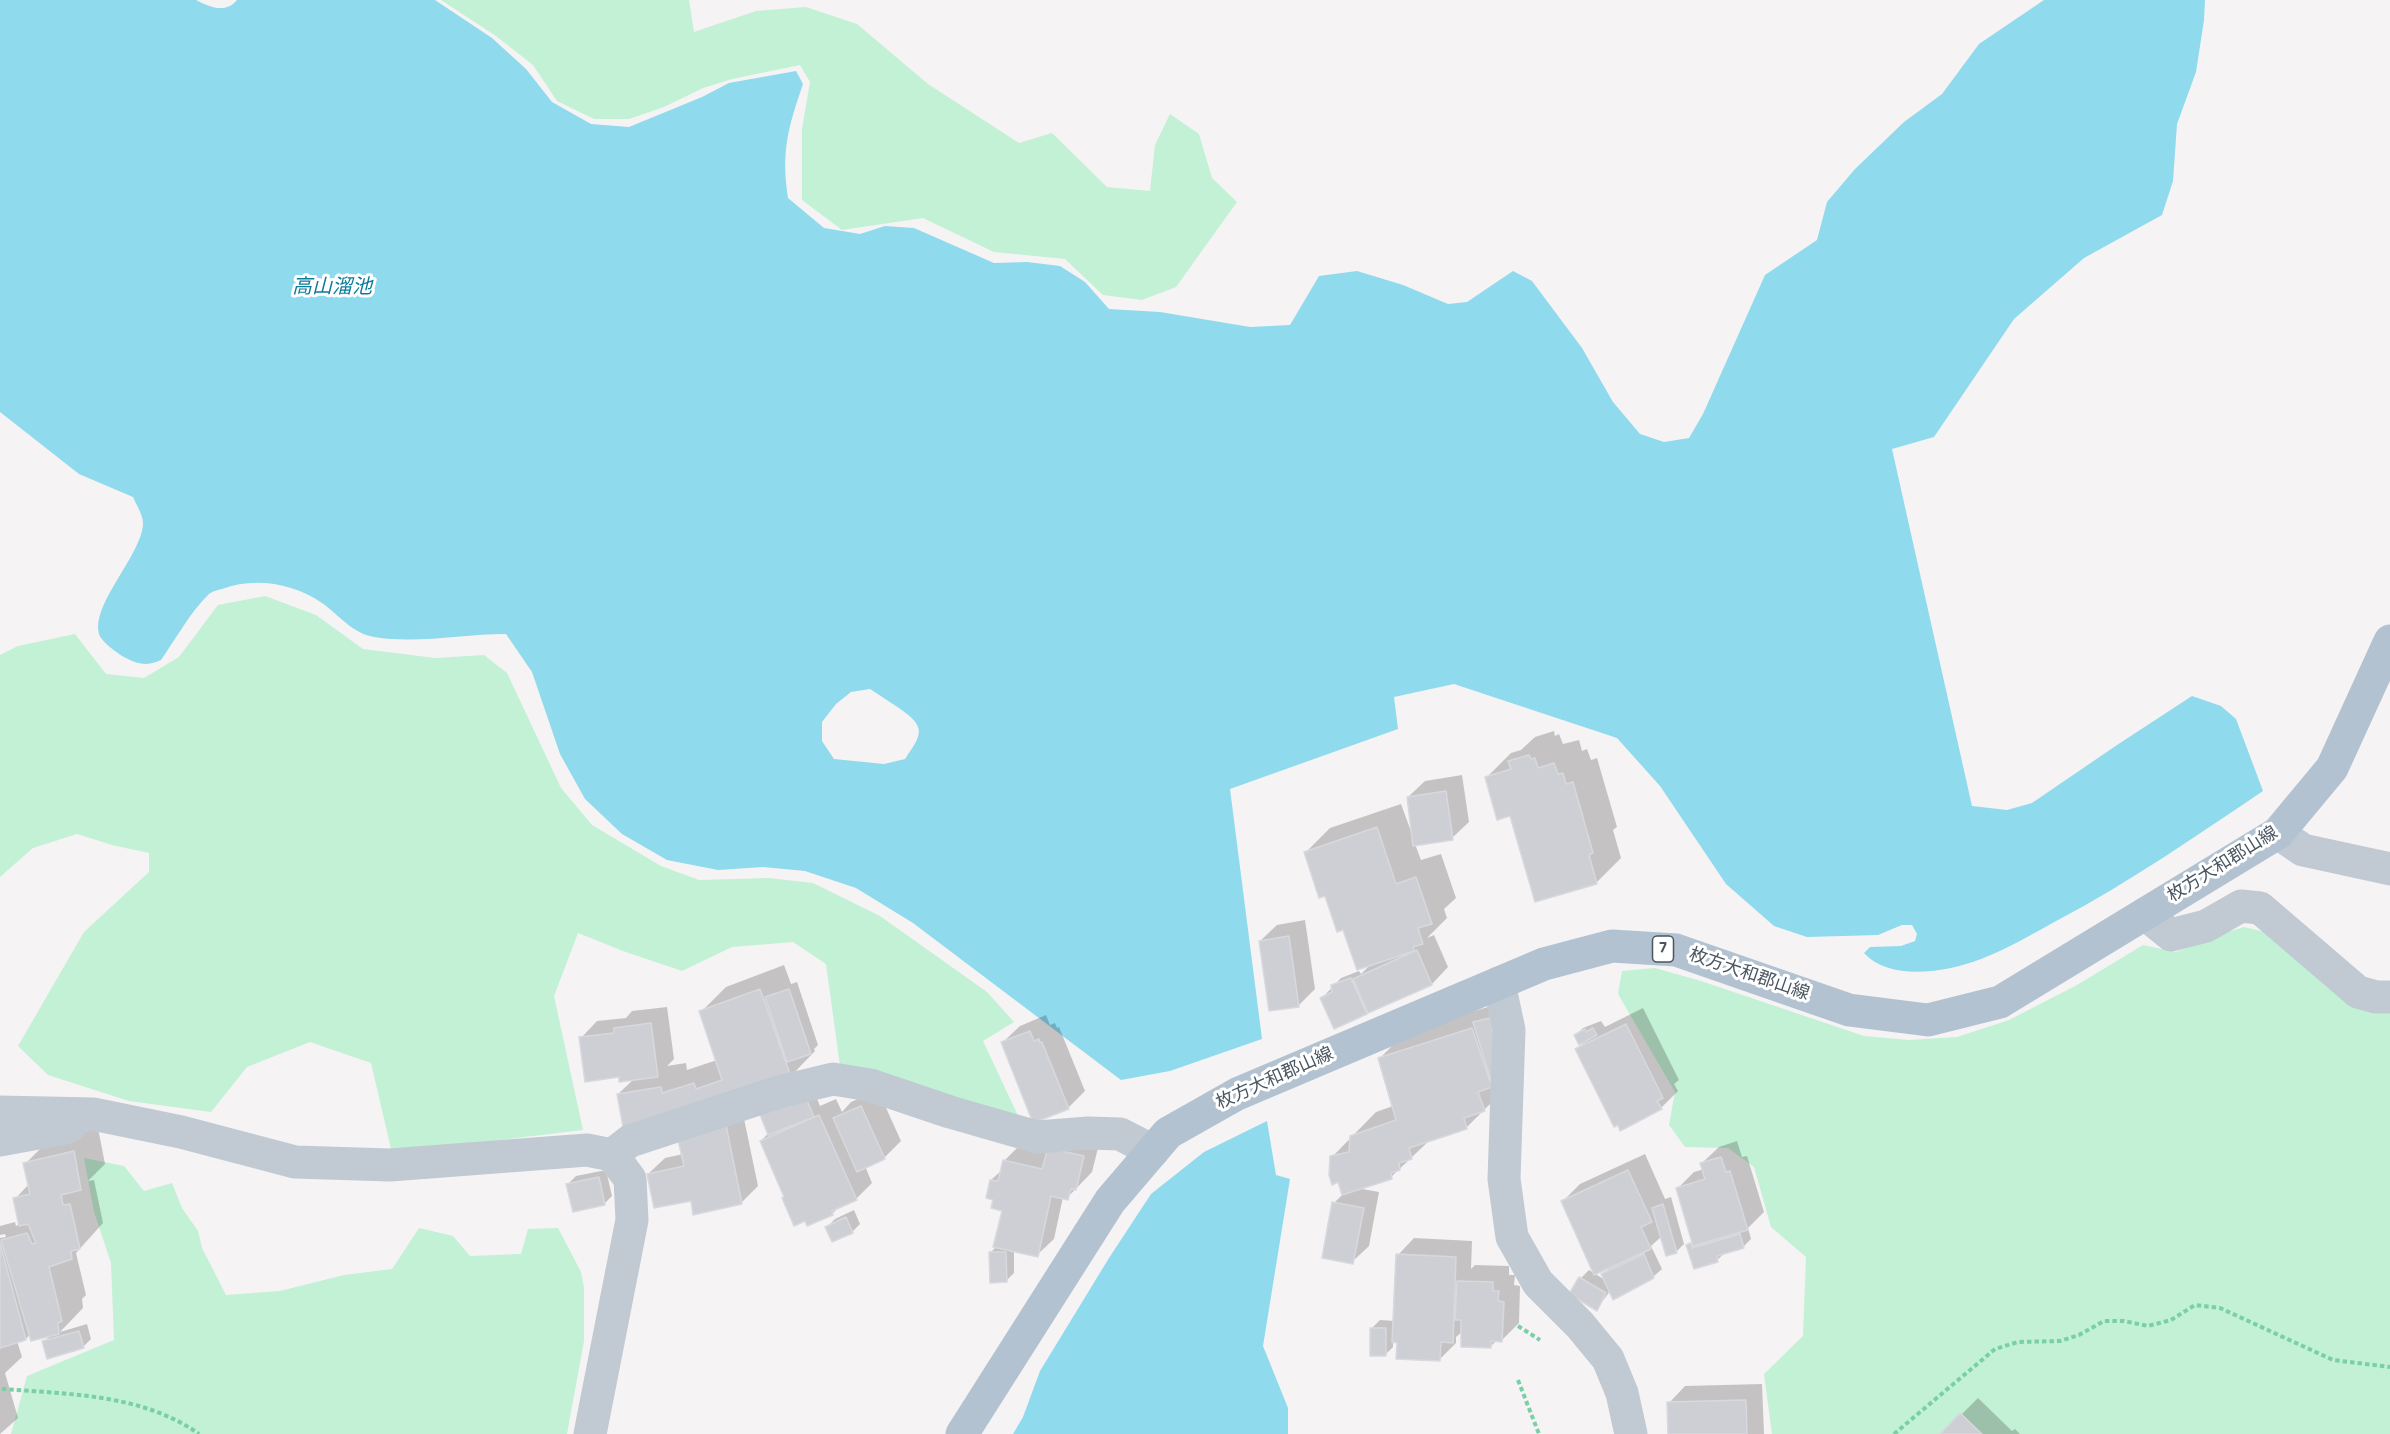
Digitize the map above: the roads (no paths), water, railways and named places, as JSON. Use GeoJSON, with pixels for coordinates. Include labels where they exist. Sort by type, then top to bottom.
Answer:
{"type":"FeatureCollection","features":[{"type":"Feature","properties":{"kind":"main road","name":"枚方大和郡山線"},"geometry":{"type":"LineString","coordinates":[[963,1434],[1110,1201],[1168,1133],[1237,1094],[1544,964],[1612,946],[1676,950],[1849,1010],[1928,1020],[2000,1002],[2278,833],[2332,768],[2390,641]]}},
{"type":"Feature","properties":{"kind":"street"},"geometry":{"type":"LineString","coordinates":[[2278,833],[2303,850],[2390,869]]}},
{"type":"Feature","properties":{"kind":"street"},"geometry":{"type":"LineString","coordinates":[[2145,914],[2171,935],[2206,926],[2241,906],[2260,908],[2358,992],[2376,997],[2390,997]]}},
{"type":"Feature","properties":{"kind":"street"},"geometry":{"type":"LineString","coordinates":[[1499,983],[1509,1029],[1504,1179],[1512,1237],[1538,1283],[1580,1325],[1608,1359],[1622,1393],[1632,1434]]}},
{"type":"Feature","properties":{"kind":"street"},"geometry":{"type":"LineString","coordinates":[[612,1155],[630,1141],[779,1092],[833,1079],[870,1085],[950,1112],[1037,1137],[1089,1133],[1120,1134],[1153,1151]]}},
{"type":"Feature","properties":{"kind":"street"},"geometry":{"type":"LineString","coordinates":[[0,1112],[93,1114],[181,1132],[295,1162],[390,1165],[587,1150],[612,1155],[630,1179],[632,1220],[590,1434]]}},
{"type":"Feature","properties":{"kind":"street"},"geometry":{"type":"LineString","coordinates":[[0,1140],[65,1128],[93,1114]]}},
{"type":"Feature","properties":{"kind":"water","name":"高山溜池"},"geometry":{"type":"Polygon","coordinates":[[[0,0],[196,0],[212,7],[223,8],[237,0],[435,0],[492,38],[526,69],[552,102],[591,124],[629,127],[702,97],[729,83],[796,71],[803,84],[787,140],[785,167],[788,198],[824,228],[860,234],[885,226],[914,228],[994,263],[1027,262],[1060,266],[1085,282],[1109,309],[1160,312],[1250,327],[1290,325],[1319,276],[1357,271],[1403,285],[1448,304],[1467,302],[1513,271],[1532,281],[1582,348],[1613,402],[1640,434],[1664,442],[1689,438],[1703,414],[1765,275],[1817,240],[1827,202],[1855,169],[1904,122],[1942,94],[1979,44],[2044,0],[2205,0],[2196,72],[2177,124],[2173,181],[2162,215],[2084,258],[2014,319],[1934,437],[1892,449],[1972,806],[2007,810],[2032,803],[2192,696],[2221,706],[2236,719],[2263,791],[2137,874],[2010,946],[1968,964],[1952,968],[1920,972],[1904,971],[1875,962],[1864,953],[1870,947],[1901,946],[1915,941],[1917,934],[1912,925],[1902,925],[1878,935],[1807,937],[1774,926],[1726,884],[1660,786],[1617,738],[1454,684],[1394,697],[1398,729],[1230,789],[1262,1039],[1170,1071],[1121,1080],[913,923],[856,888],[805,871],[763,867],[718,870],[667,860],[622,834],[585,799],[560,754],[532,672],[506,634],[423,639],[374,637],[352,628],[311,596],[273,584],[247,583],[209,594],[189,617],[161,660],[141,664],[122,656],[103,641],[98,626],[107,598],[141,536],[143,520],[133,497],[79,474],[0,412],[0,0]],[[870,689],[851,692],[836,704],[822,722],[822,741],[834,759],[884,764],[905,759],[915,743],[919,731],[914,720],[870,689]]]}},
{"type":"Feature","properties":{"kind":"water"},"geometry":{"type":"Polygon","coordinates":[[[1267,1121],[1276,1175],[1290,1179],[1263,1346],[1288,1408],[1288,1434],[1013,1434],[1023,1417],[1040,1371],[1151,1194],[1204,1152],[1267,1121]]]}}]}
